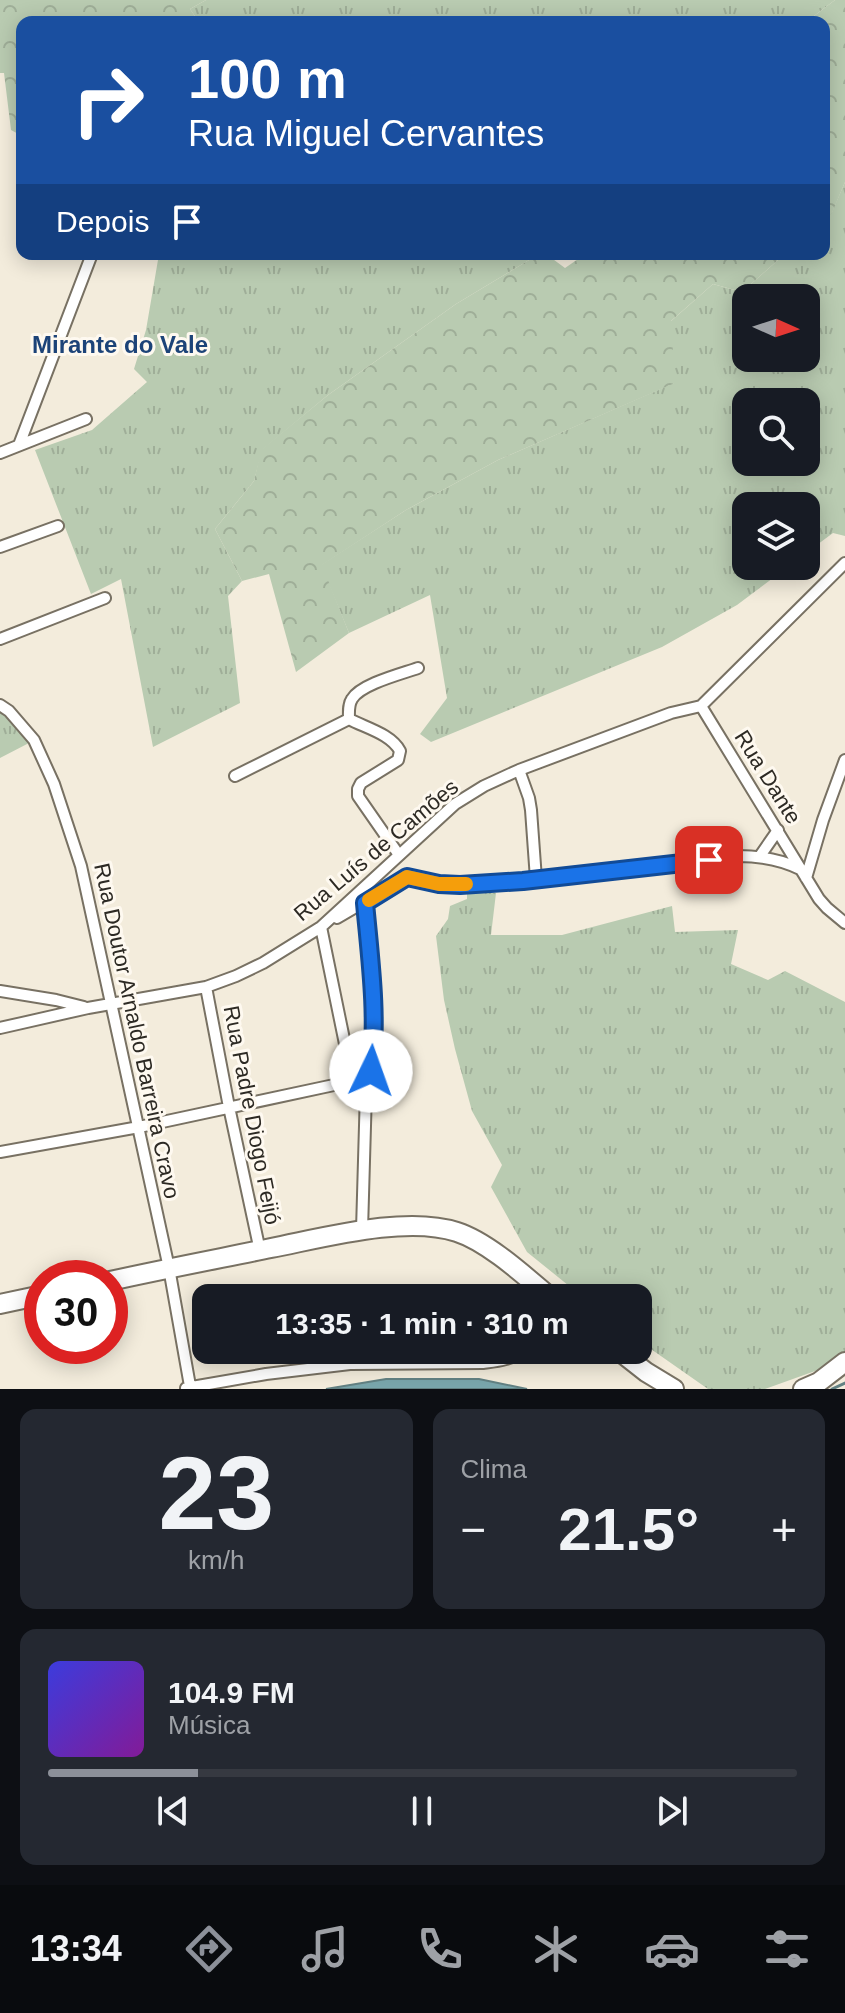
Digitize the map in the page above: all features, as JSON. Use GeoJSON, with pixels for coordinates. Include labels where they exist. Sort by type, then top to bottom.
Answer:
{"type":"FeatureCollection","features":[{"type":"Feature","properties":{"kind":"highway"},"geometry":{"type":"LineString","coordinates":[[128,1277],[362,1230],[417,1226],[440,1227],[460,1233],[480,1243],[534,1284]]}},
{"type":"Feature","properties":{"kind":"highway"},"geometry":{"type":"LineString","coordinates":[[0,1304],[24,1299]]}},
{"type":"Feature","properties":{"kind":"highway"},"geometry":{"type":"LineString","coordinates":[[803,1389],[819,1382],[845,1362]]}},
{"type":"Feature","properties":{"kind":"highway"},"geometry":{"type":"LineString","coordinates":[[636,1364],[674,1389]]}},
{"type":"Feature","properties":{"kind":"highway"},"geometry":{"type":"LineString","coordinates":[[646,1372],[660,1389]]}},
{"type":"Feature","properties":{"kind":"street"},"geometry":{"type":"LineString","coordinates":[[19,445],[90,260]]}},
{"type":"Feature","properties":{"kind":"street"},"geometry":{"type":"LineString","coordinates":[[0,453],[86,419]]}},
{"type":"Feature","properties":{"kind":"street"},"geometry":{"type":"LineString","coordinates":[[0,547],[58,526]]}},
{"type":"Feature","properties":{"kind":"street","name":"Rua Luís de Camões"},"geometry":{"type":"LineString","coordinates":[[88,1008],[206,987],[263,963],[321,927],[455,804],[484,786],[671,713],[701,706],[845,563]]}},
{"type":"Feature","properties":{"kind":"street"},"geometry":{"type":"LineString","coordinates":[[0,639],[105,598]]}},
{"type":"Feature","properties":{"kind":"street"},"geometry":{"type":"LineString","coordinates":[[349,719],[352,699],[360,691],[418,668]]}},
{"type":"Feature","properties":{"kind":"street","name":"Rua Doutor Arnaldo Barreira Cravo"},"geometry":{"type":"LineString","coordinates":[[0,705],[34,740],[54,784],[81,866],[169,1268],[187,1388]]}},
{"type":"Feature","properties":{"kind":"street","name":"Rua Dante"},"geometry":{"type":"LineString","coordinates":[[701,706],[819,899],[845,923]]}},
{"type":"Feature","properties":{"kind":"street"},"geometry":{"type":"LineString","coordinates":[[235,776],[349,719]]}},
{"type":"Feature","properties":{"kind":"street"},"geometry":{"type":"LineString","coordinates":[[349,719],[390,739],[400,751],[398,760],[361,783],[358,789],[358,796],[399,855]]}},
{"type":"Feature","properties":{"kind":"street"},"geometry":{"type":"LineString","coordinates":[[366,1091],[355,1077],[345,1044],[321,927],[407,877],[439,884],[536,879],[738,856],[760,856],[780,861],[803,874],[845,760]]}},
{"type":"Feature","properties":{"kind":"street"},"geometry":{"type":"LineString","coordinates":[[519,770],[531,810],[536,879]]}},
{"type":"Feature","properties":{"kind":"street"},"geometry":{"type":"LineString","coordinates":[[760,856],[778,830]]}},
{"type":"Feature","properties":{"kind":"street"},"geometry":{"type":"LineString","coordinates":[[362,1230],[366,1091],[371,1071],[373,1025],[365,903]]}},
{"type":"Feature","properties":{"kind":"street","name":"Rua Padre Diogo Feijó"},"geometry":{"type":"LineString","coordinates":[[206,987],[260,1251]]}},
{"type":"Feature","properties":{"kind":"street"},"geometry":{"type":"LineString","coordinates":[[0,991],[88,1008]]}},
{"type":"Feature","properties":{"kind":"street"},"geometry":{"type":"LineString","coordinates":[[35,997],[54,1017]]}},
{"type":"Feature","properties":{"kind":"street"},"geometry":{"type":"LineString","coordinates":[[0,1028],[88,1008]]}},
{"type":"Feature","properties":{"kind":"street"},"geometry":{"type":"LineString","coordinates":[[0,1152],[139,1127],[334,1085],[371,1071]]}},
{"type":"Feature","properties":{"kind":"street"},"geometry":{"type":"LineString","coordinates":[[187,1388],[350,1364]]}},
{"type":"Feature","properties":{"kind":"green space"},"geometry":{"type":"Polygon","coordinates":[[[0,0],[206,0],[190,9],[195,16],[16,16],[16,133],[11,130],[4,73],[0,73],[0,0]]]}},
{"type":"Feature","properties":{"kind":"green space"},"geometry":{"type":"Polygon","coordinates":[[[206,0],[835,0],[814,16],[195,16],[190,9],[206,0]]]}},
{"type":"Feature","properties":{"kind":"green space"},"geometry":{"type":"Polygon","coordinates":[[[835,0],[845,0],[845,182],[830,215],[830,16],[814,16],[835,0]]]}},
{"type":"Feature","properties":{"kind":"green space"},"geometry":{"type":"Polygon","coordinates":[[[845,182],[845,536],[833,533],[820,543],[820,492],[732,492],[732,580],[770,580],[737,605],[662,647],[431,742],[420,734],[447,698],[430,595],[349,633],[321,565],[406,510],[498,460],[674,383],[670,322],[713,284],[732,289],[732,372],[820,372],[820,284],[751,284],[778,260],[830,260],[830,214],[845,182]]]}},
{"type":"Feature","properties":{"kind":"green space"},"geometry":{"type":"Polygon","coordinates":[[[158,260],[529,260],[456,304],[328,395],[262,450],[254,481],[215,529],[242,581],[228,596],[240,703],[153,747],[121,579],[91,594],[35,450],[92,430],[147,382],[134,369],[146,330],[158,260]]]}},
{"type":"Feature","properties":{"kind":"green space"},"geometry":{"type":"Polygon","coordinates":[[[529,260],[554,260],[565,268],[577,260],[778,260],[751,284],[732,284],[732,289],[713,284],[671,321],[675,383],[498,460],[406,510],[322,565],[349,633],[296,672],[269,574],[242,581],[215,529],[254,481],[261,450],[328,395],[456,304],[529,260]]]}},
{"type":"Feature","properties":{"kind":"green space"},"geometry":{"type":"Polygon","coordinates":[[[0,712],[29,743],[0,758],[0,712]]]}},
{"type":"Feature","properties":{"kind":"green space"},"geometry":{"type":"Polygon","coordinates":[[[467,891],[496,893],[491,935],[562,935],[672,906],[675,932],[738,930],[731,964],[768,980],[785,971],[845,1002],[845,1352],[818,1370],[765,1389],[708,1389],[652,1350],[652,1284],[567,1284],[527,1252],[491,1187],[502,1165],[472,1111],[444,1000],[436,936],[448,919],[450,906],[467,899],[467,891]]]}},
{"type":"Feature","properties":{"kind":"water"},"geometry":{"type":"Polygon","coordinates":[[[386,1379],[479,1379],[527,1389],[326,1389],[386,1379]]]}},
{"type":"Feature","properties":{"kind":"waterway"},"geometry":{"type":"LineString","coordinates":[[832,1389],[845,1383]]}},
{"type":"Feature","properties":{"kind":"slow traffic"},"geometry":{"type":"LineString","coordinates":[[369,900],[407,877],[439,884],[466,884]]}},
{"type":"Feature","properties":{"kind":"district","name":"Mirante do Vale"},"geometry":{"type":"Point","coordinates":[120,344]}},
{"type":"Feature","properties":{"kind":"route"},"geometry":{"type":"LineString","coordinates":[[371,1071],[374,1038],[365,903],[400,879],[411,877],[460,885],[709,860]]}}]}
